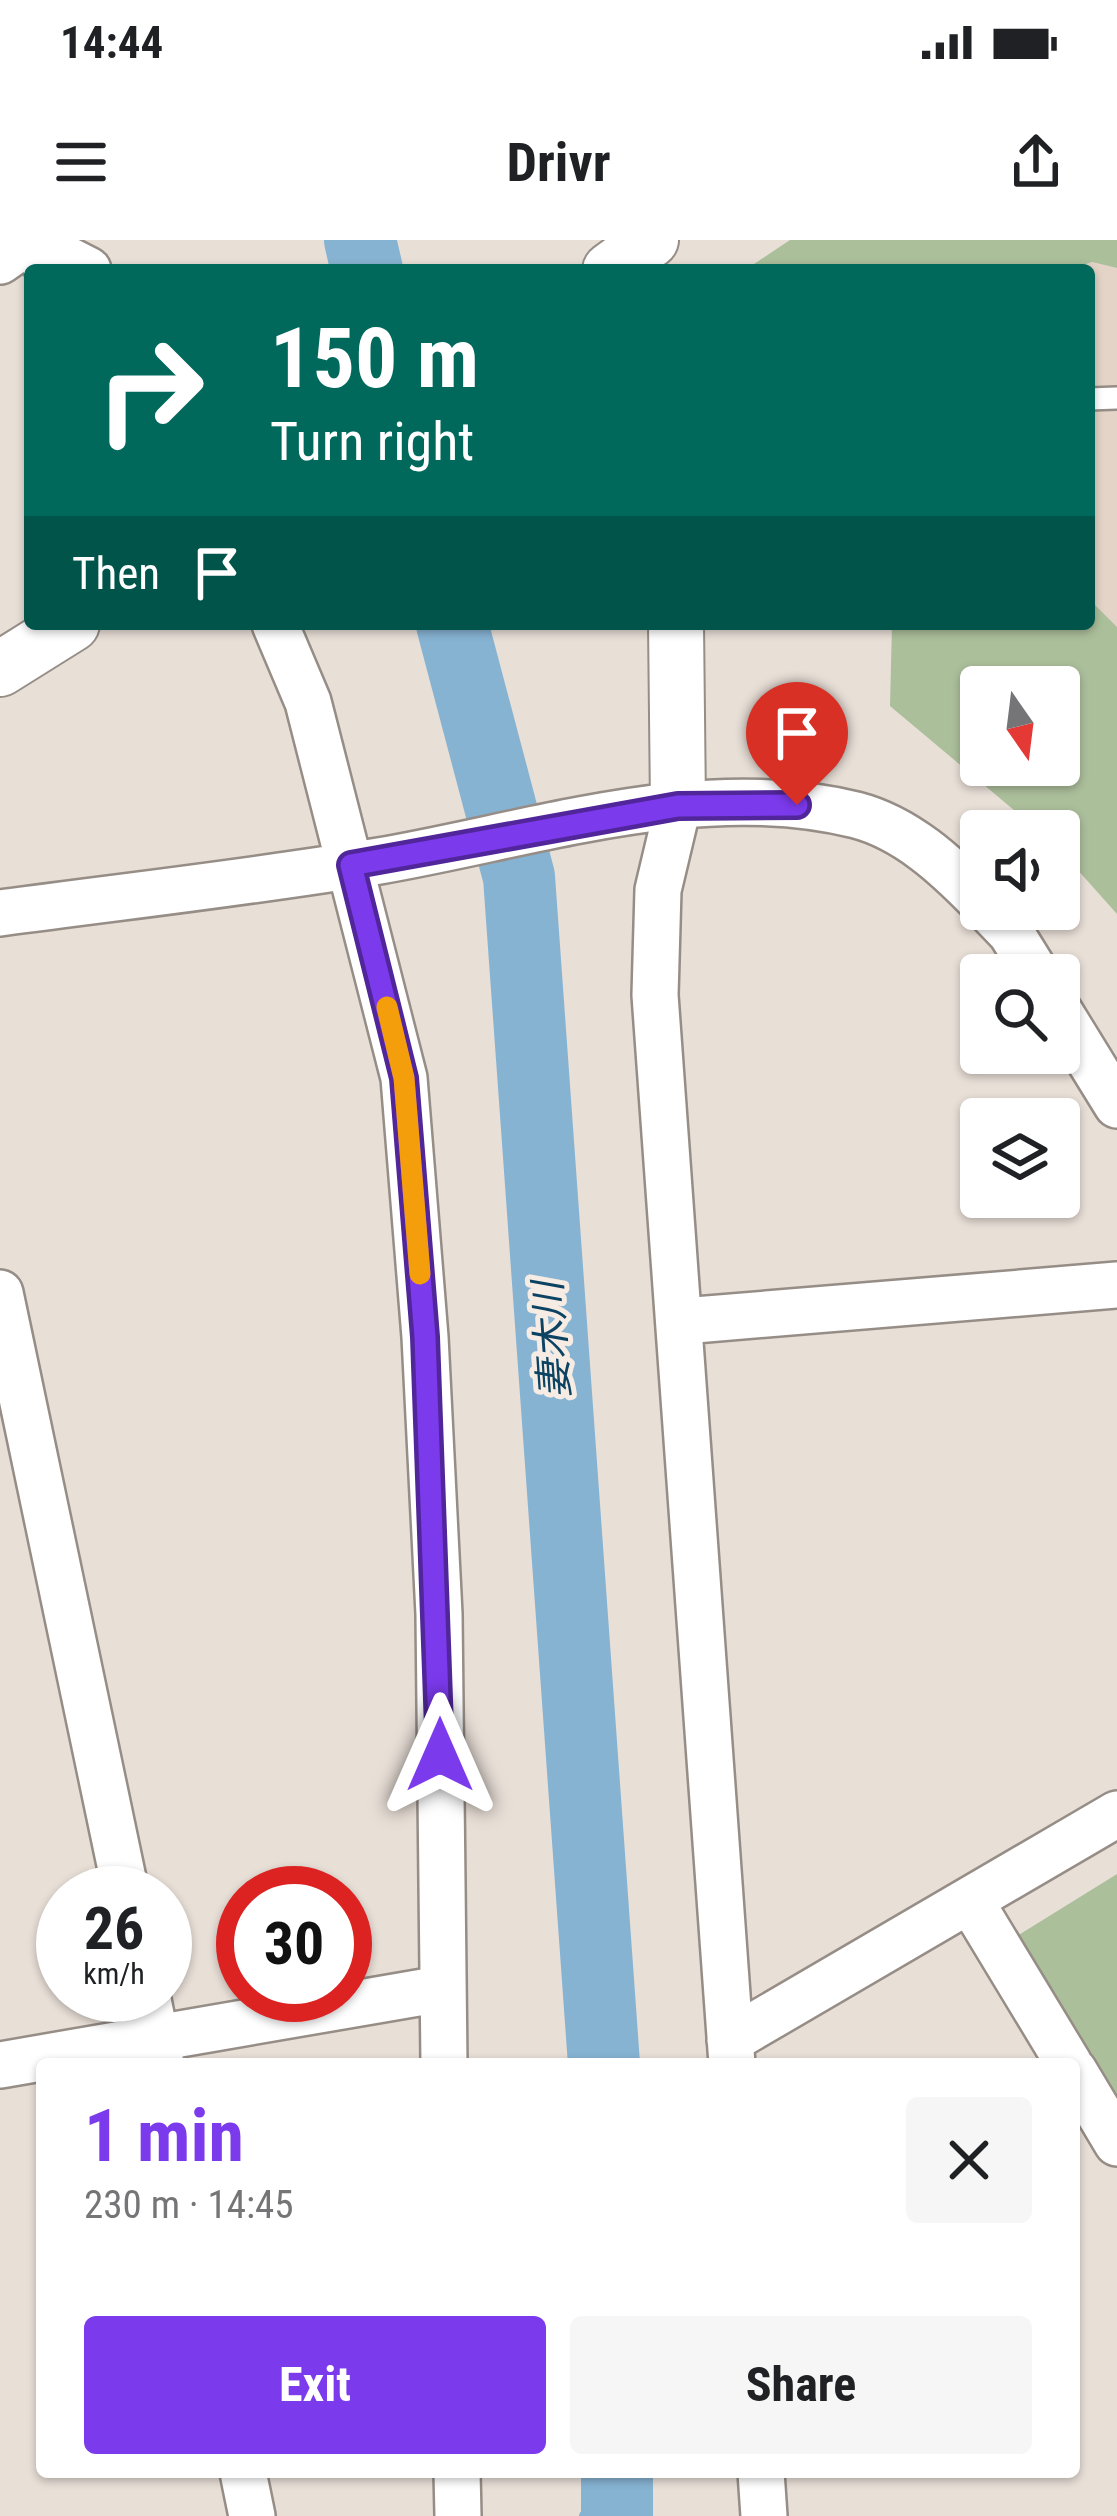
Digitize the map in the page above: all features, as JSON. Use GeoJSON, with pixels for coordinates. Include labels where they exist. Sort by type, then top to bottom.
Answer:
{"type":"FeatureCollection","features":[{"type":"Feature","properties":{"kind":"street"},"geometry":{"type":"LineString","coordinates":[[0,261],[30,240],[76,264]]}},
{"type":"Feature","properties":{"kind":"street"},"geometry":{"type":"LineString","coordinates":[[0,669],[62,630]]}},
{"type":"Feature","properties":{"kind":"street"},"geometry":{"type":"LineString","coordinates":[[278,630],[364,863],[404,1078],[425,1337],[439,1614],[444,2058]]}},
{"type":"Feature","properties":{"kind":"street"},"geometry":{"type":"LineString","coordinates":[[675,630],[657,809],[656,995],[683,1321],[731,2052],[1117,1814]]}},
{"type":"Feature","properties":{"kind":"street"},"geometry":{"type":"LineString","coordinates":[[0,913],[364,863],[657,809],[797,805],[860,816],[937,855],[960,880]]}},
{"type":"Feature","properties":{"kind":"street"},"geometry":{"type":"LineString","coordinates":[[1080,1044],[1117,1105]]}},
{"type":"Feature","properties":{"kind":"street"},"geometry":{"type":"LineString","coordinates":[[683,1321],[1117,1285]]}},
{"type":"Feature","properties":{"kind":"street"},"geometry":{"type":"LineString","coordinates":[[0,1293],[18,1468],[119,1866]]}},
{"type":"Feature","properties":{"kind":"street"},"geometry":{"type":"LineString","coordinates":[[971,1902],[1066,2058]]}},
{"type":"Feature","properties":{"kind":"street"},"geometry":{"type":"LineString","coordinates":[[0,2065],[155,2032],[441,1989]]}},
{"type":"Feature","properties":{"kind":"street"},"geometry":{"type":"LineString","coordinates":[[1080,2081],[1117,2143]]}},
{"type":"Feature","properties":{"kind":"street"},"geometry":{"type":"LineString","coordinates":[[244,2478],[251,2516]]}},
{"type":"Feature","properties":{"kind":"street"},"geometry":{"type":"LineString","coordinates":[[457,2478],[458,2516]]}},
{"type":"Feature","properties":{"kind":"street"},"geometry":{"type":"LineString","coordinates":[[761,2478],[764,2516]]}},
{"type":"Feature","properties":{"kind":"shaded area"},"geometry":{"type":"Polygon","coordinates":[[[1092,262],[1117,268],[1117,627],[1095,605],[1095,264],[1086,264],[1092,262]]]}},
{"type":"Feature","properties":{"kind":"green space"},"geometry":{"type":"Polygon","coordinates":[[[790,240],[1117,240],[1117,268],[1092,262],[754,264],[790,240]]]}},
{"type":"Feature","properties":{"kind":"green space"},"geometry":{"type":"Polygon","coordinates":[[[1095,605],[1117,627],[1117,914],[1080,873],[1080,810],[1014,810],[985,786],[1080,786],[1080,666],[960,666],[960,765],[890,706],[892,630],[1095,630],[1095,605]]]}},
{"type":"Feature","properties":{"kind":"green space"},"geometry":{"type":"Polygon","coordinates":[[[1117,1874],[1117,2098],[1017,1936],[1117,1874]]]}},
{"type":"Feature","properties":{"kind":"waterway","name":"妻木川"},"geometry":{"type":"LineString","coordinates":[[360,240],[366,264]]}},
{"type":"Feature","properties":{"kind":"waterway","name":"妻木川"},"geometry":{"type":"LineString","coordinates":[[454,630],[519,877],[604,2058]]}},
{"type":"Feature","properties":{"kind":"waterway","name":"妻木川"},"geometry":{"type":"LineString","coordinates":[[617,2478],[617,2516]]}},
{"type":"Feature","properties":{"kind":"waterway"},"geometry":{"type":"LineString","coordinates":[[585,2516],[616,2498]]}},
{"type":"Feature","properties":{"kind":"slow traffic"},"geometry":{"type":"LineString","coordinates":[[387,1007],[404,1078],[420,1274]]}},
{"type":"Feature","properties":{"kind":"route"},"geometry":{"type":"LineString","coordinates":[[440,1755],[439,1614],[425,1337],[404,1078],[351,865],[678,806],[797,805]]}}]}
